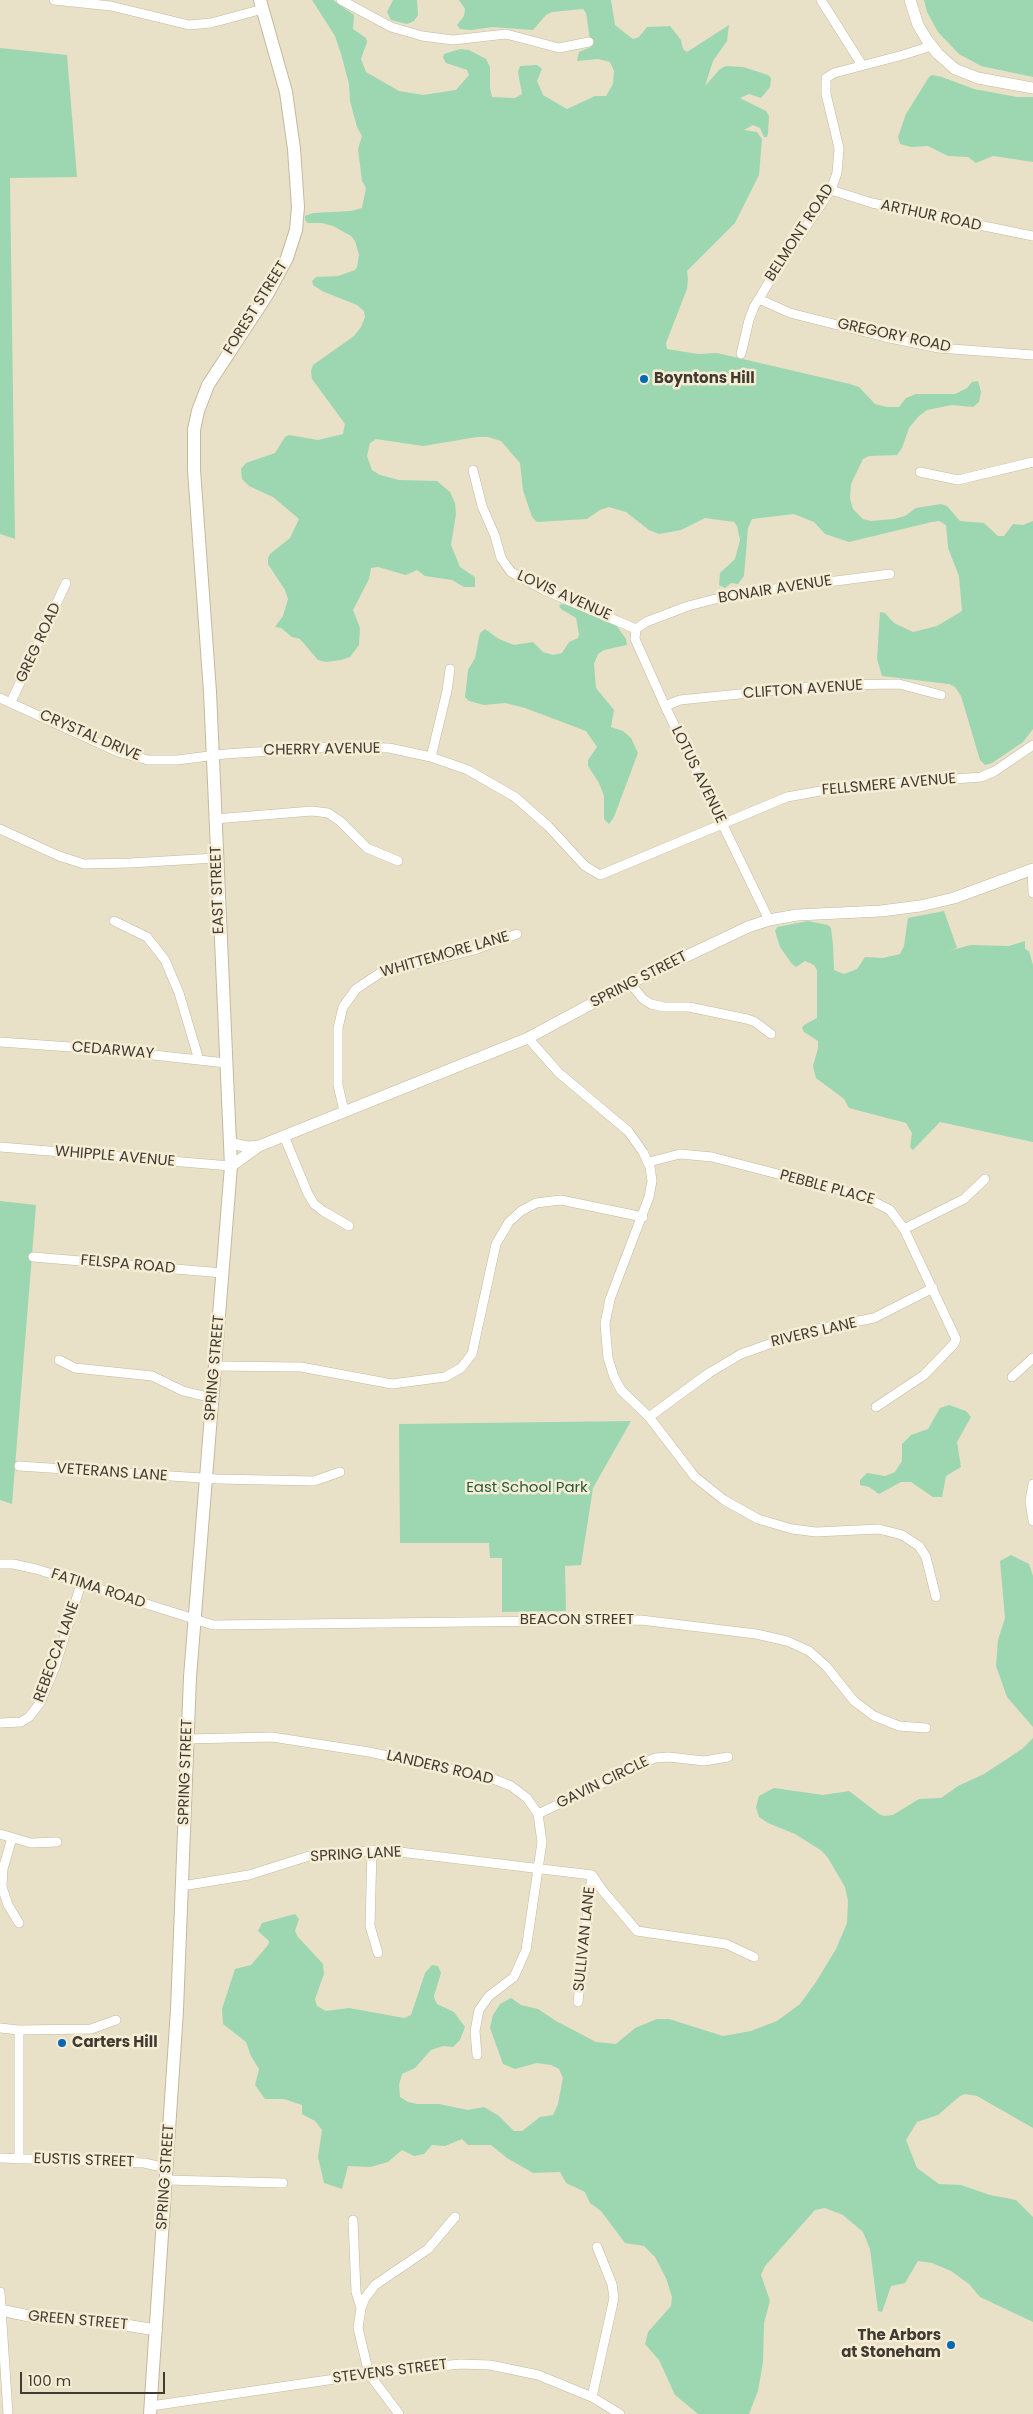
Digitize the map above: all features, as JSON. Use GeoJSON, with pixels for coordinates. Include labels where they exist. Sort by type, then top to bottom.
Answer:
{"type":"FeatureCollection","features":[{"type":"Feature","properties":{"kind":"main road","name":"FOREST STREET"},"geometry":{"type":"LineString","coordinates":[[204,614],[194,470],[196,416],[211,380],[282,270],[293,242],[298,214],[294,149],[286,92],[261,5]]}},
{"type":"Feature","properties":{"kind":"main road","name":"EAST STREET"},"geometry":{"type":"LineString","coordinates":[[204,614],[230,1166]]}},
{"type":"Feature","properties":{"kind":"main road","name":"SPRING STREET"},"geometry":{"type":"LineString","coordinates":[[151,2410],[182,1886],[187,1739],[230,1166]]}},
{"type":"Feature","properties":{"kind":"street"},"geometry":{"type":"LineString","coordinates":[[54,0],[111,6],[189,25],[211,23],[261,5]]}},
{"type":"Feature","properties":{"kind":"street"},"geometry":{"type":"LineString","coordinates":[[341,0],[391,27],[422,36],[453,40],[506,34],[559,48],[589,42]]}},
{"type":"Feature","properties":{"kind":"street"},"geometry":{"type":"LineString","coordinates":[[821,0],[862,65],[931,46]]}},
{"type":"Feature","properties":{"kind":"street"},"geometry":{"type":"LineString","coordinates":[[910,0],[918,25],[931,46],[950,65],[968,75],[1033,88]]}},
{"type":"Feature","properties":{"kind":"street","name":"BELMONT ROAD"},"geometry":{"type":"LineString","coordinates":[[741,354],[750,316],[759,299],[831,190],[837,173],[839,155],[825,80],[834,73],[862,65]]}},
{"type":"Feature","properties":{"kind":"street","name":"ARTHUR ROAD"},"geometry":{"type":"LineString","coordinates":[[831,190],[862,201],[1033,236]]}},
{"type":"Feature","properties":{"kind":"street","name":"GREGORY ROAD"},"geometry":{"type":"LineString","coordinates":[[759,299],[790,312],[895,339],[947,348],[1033,355]]}},
{"type":"Feature","properties":{"kind":"street"},"geometry":{"type":"LineString","coordinates":[[920,472],[944,478],[962,479],[1033,462]]}},
{"type":"Feature","properties":{"kind":"street","name":"LOVIS AVENUE"},"geometry":{"type":"LineString","coordinates":[[473,470],[482,506],[495,536],[501,558],[512,572],[544,590],[636,629]]}},
{"type":"Feature","properties":{"kind":"street","name":"BONAIR AVENUE"},"geometry":{"type":"LineString","coordinates":[[636,629],[646,622],[688,606],[735,594],[890,574]]}},
{"type":"Feature","properties":{"kind":"street","name":"GREG ROAD"},"geometry":{"type":"LineString","coordinates":[[11,702],[66,583]]}},
{"type":"Feature","properties":{"kind":"street","name":"LOTUS AVENUE"},"geometry":{"type":"LineString","coordinates":[[636,629],[634,639],[769,920]]}},
{"type":"Feature","properties":{"kind":"street"},"geometry":{"type":"LineString","coordinates":[[431,756],[447,691],[450,668]]}},
{"type":"Feature","properties":{"kind":"street","name":"CLIFTON AVENUE"},"geometry":{"type":"LineString","coordinates":[[665,706],[680,700],[829,685],[899,684],[941,695]]}},
{"type":"Feature","properties":{"kind":"street","name":"CRYSTAL DRIVE"},"geometry":{"type":"LineString","coordinates":[[0,698],[137,758],[160,761],[212,756]]}},
{"type":"Feature","properties":{"kind":"street","name":"FELLSMERE AVENUE"},"geometry":{"type":"LineString","coordinates":[[601,875],[766,804],[816,791],[866,785],[946,781],[981,777],[995,771],[1033,745]]}},
{"type":"Feature","properties":{"kind":"street","name":"CHERRY AVENUE"},"geometry":{"type":"LineString","coordinates":[[212,756],[268,750],[353,746],[389,748],[431,756],[468,770],[515,797],[548,826],[585,866],[601,875]]}},
{"type":"Feature","properties":{"kind":"street"},"geometry":{"type":"LineString","coordinates":[[215,819],[312,811],[328,813],[340,820],[367,848],[398,861]]}},
{"type":"Feature","properties":{"kind":"street"},"geometry":{"type":"LineString","coordinates":[[0,829],[59,856],[84,864],[216,858]]}},
{"type":"Feature","properties":{"kind":"street"},"geometry":{"type":"LineString","coordinates":[[1033,869],[1033,894]]}},
{"type":"Feature","properties":{"kind":"street","name":"SPRING STREET"},"geometry":{"type":"LineString","coordinates":[[230,1166],[259,1146],[528,1038],[630,983],[727,937],[769,920],[797,915],[881,911],[920,906],[954,898],[1033,869]]}},
{"type":"Feature","properties":{"kind":"street"},"geometry":{"type":"LineString","coordinates":[[114,920],[146,938],[165,960],[179,993],[199,1060]]}},
{"type":"Feature","properties":{"kind":"street","name":"WHITTEMORE LANE"},"geometry":{"type":"LineString","coordinates":[[344,1111],[338,1085],[338,1028],[343,1007],[356,989],[380,973],[474,950],[517,934]]}},
{"type":"Feature","properties":{"kind":"street"},"geometry":{"type":"LineString","coordinates":[[630,983],[643,999],[651,1004],[664,1007],[689,1007],[747,1019],[756,1022],[771,1034]]}},
{"type":"Feature","properties":{"kind":"street"},"geometry":{"type":"LineString","coordinates":[[528,1038],[559,1072],[628,1131],[649,1162],[652,1185],[643,1218],[610,1299],[604,1336],[608,1358],[617,1384],[626,1396],[649,1417],[666,1442],[698,1481],[724,1500],[748,1515],[780,1527],[805,1532],[879,1529],[909,1539],[919,1546],[926,1557],[936,1597]]}},
{"type":"Feature","properties":{"kind":"street","name":"CEDARWAY"},"geometry":{"type":"LineString","coordinates":[[0,1042],[226,1063]]}},
{"type":"Feature","properties":{"kind":"street"},"geometry":{"type":"LineString","coordinates":[[284,1136],[314,1204],[322,1211],[349,1226]]}},
{"type":"Feature","properties":{"kind":"street","name":"SPRING STREET"},"geometry":{"type":"LineString","coordinates":[[230,1143],[248,1147],[259,1146]]}},
{"type":"Feature","properties":{"kind":"street","name":"WHIPPLE AVENUE"},"geometry":{"type":"LineString","coordinates":[[0,1147],[230,1166]]}},
{"type":"Feature","properties":{"kind":"street","name":"PEBBLE PLACE"},"geometry":{"type":"LineString","coordinates":[[649,1162],[675,1155],[698,1154],[856,1193],[885,1206],[904,1229],[956,1340],[916,1382],[876,1407]]}},
{"type":"Feature","properties":{"kind":"street"},"geometry":{"type":"LineString","coordinates":[[904,1229],[964,1200],[985,1179]]}},
{"type":"Feature","properties":{"kind":"street"},"geometry":{"type":"LineString","coordinates":[[215,1366],[296,1367],[392,1384],[445,1377],[461,1368],[472,1354],[496,1244],[504,1229],[521,1211],[536,1203],[561,1200],[643,1218]]}},
{"type":"Feature","properties":{"kind":"street","name":"FELSPA ROAD"},"geometry":{"type":"LineString","coordinates":[[33,1258],[223,1273]]}},
{"type":"Feature","properties":{"kind":"street","name":"RIVERS LANE"},"geometry":{"type":"LineString","coordinates":[[649,1417],[709,1373],[741,1354],[803,1332],[866,1320],[892,1310],[933,1288]]}},
{"type":"Feature","properties":{"kind":"street"},"geometry":{"type":"LineString","coordinates":[[1012,1377],[1033,1358]]}},
{"type":"Feature","properties":{"kind":"street"},"geometry":{"type":"LineString","coordinates":[[59,1360],[75,1368],[152,1376],[183,1391],[212,1398]]}},
{"type":"Feature","properties":{"kind":"street","name":"VETERANS LANE"},"geometry":{"type":"LineString","coordinates":[[19,1466],[206,1479],[314,1481],[340,1472]]}},
{"type":"Feature","properties":{"kind":"street"},"geometry":{"type":"LineString","coordinates":[[1033,1484],[1030,1506],[1033,1521]]}},
{"type":"Feature","properties":{"kind":"street","name":"FATIMA ROAD"},"geometry":{"type":"LineString","coordinates":[[0,1564],[21,1565],[195,1620]]}},
{"type":"Feature","properties":{"kind":"street","name":"REBECCA LANE"},"geometry":{"type":"LineString","coordinates":[[0,1724],[21,1722],[29,1717],[40,1703],[55,1666],[81,1584]]}},
{"type":"Feature","properties":{"kind":"street","name":"BEACON STREET"},"geometry":{"type":"LineString","coordinates":[[195,1620],[214,1625],[649,1620],[756,1634],[787,1641],[813,1654],[826,1666],[854,1701],[874,1716],[899,1726],[926,1728]]}},
{"type":"Feature","properties":{"kind":"street","name":"LANDERS ROAD"},"geometry":{"type":"LineString","coordinates":[[187,1739],[272,1737],[368,1752],[445,1767],[490,1778],[511,1786],[527,1798],[538,1814]]}},
{"type":"Feature","properties":{"kind":"street","name":"GAVIN CIRCLE"},"geometry":{"type":"LineString","coordinates":[[538,1814],[655,1758],[669,1757],[704,1761],[728,1757]]}},
{"type":"Feature","properties":{"kind":"street"},"geometry":{"type":"LineString","coordinates":[[477,2055],[475,2031],[479,2010],[489,1996],[514,1976],[525,1957],[542,1842],[538,1814]]}},
{"type":"Feature","properties":{"kind":"street"},"geometry":{"type":"LineString","coordinates":[[0,1834],[34,1844],[57,1842]]}},
{"type":"Feature","properties":{"kind":"street"},"geometry":{"type":"LineString","coordinates":[[12,1838],[4,1869],[2,1887],[8,1905],[18,1923]]}},
{"type":"Feature","properties":{"kind":"street"},"geometry":{"type":"LineString","coordinates":[[372,1850],[370,1926],[378,1953]]}},
{"type":"Feature","properties":{"kind":"street","name":"SPRING LANE"},"geometry":{"type":"LineString","coordinates":[[182,1886],[249,1875],[309,1856],[372,1850],[398,1850],[592,1875]]}},
{"type":"Feature","properties":{"kind":"street"},"geometry":{"type":"LineString","coordinates":[[592,1875],[636,1931],[724,1943],[754,1956]]}},
{"type":"Feature","properties":{"kind":"street","name":"SULLIVAN LANE"},"geometry":{"type":"LineString","coordinates":[[578,2002],[592,1875]]}},
{"type":"Feature","properties":{"kind":"street"},"geometry":{"type":"LineString","coordinates":[[0,2028],[19,2030],[91,2030],[116,2020]]}},
{"type":"Feature","properties":{"kind":"street"},"geometry":{"type":"LineString","coordinates":[[19,2030],[19,2159]]}},
{"type":"Feature","properties":{"kind":"street","name":"EUSTIS STREET"},"geometry":{"type":"LineString","coordinates":[[0,2158],[144,2163],[166,2174],[283,2183]]}},
{"type":"Feature","properties":{"kind":"street"},"geometry":{"type":"LineString","coordinates":[[399,2414],[369,2374],[358,2328],[361,2308],[367,2294],[375,2285],[428,2249],[455,2217]]}},
{"type":"Feature","properties":{"kind":"street"},"geometry":{"type":"LineString","coordinates":[[353,2220],[356,2292],[361,2308]]}},
{"type":"Feature","properties":{"kind":"street"},"geometry":{"type":"LineString","coordinates":[[592,2397],[614,2294],[597,2247]]}},
{"type":"Feature","properties":{"kind":"street"},"geometry":{"type":"LineString","coordinates":[[0,2292],[8,2414]]}},
{"type":"Feature","properties":{"kind":"street","name":"GREEN STREET"},"geometry":{"type":"LineString","coordinates":[[1,2310],[34,2317],[120,2323],[156,2330]]}},
{"type":"Feature","properties":{"kind":"street","name":"STEVENS STREET"},"geometry":{"type":"LineString","coordinates":[[151,2410],[369,2374],[450,2364],[490,2366],[538,2375],[592,2397],[620,2414]]}},
{"type":"Feature","properties":{"kind":"green space"},"geometry":{"type":"Polygon","coordinates":[[[312,0],[333,0],[354,15],[353,29],[366,38],[367,42],[361,59],[366,72],[399,91],[423,95],[456,90],[469,75],[467,70],[446,63],[443,58],[444,54],[460,49],[469,50],[486,59],[490,67],[492,97],[515,98],[522,94],[518,72],[520,66],[537,65],[542,69],[537,81],[543,95],[567,109],[595,96],[606,96],[613,84],[614,71],[610,62],[598,59],[577,61],[579,52],[591,47],[586,13],[583,9],[552,12],[546,15],[533,30],[493,27],[471,30],[460,29],[457,25],[464,16],[465,9],[459,0],[611,0],[615,25],[633,39],[639,37],[647,27],[670,26],[681,40],[683,49],[687,52],[729,25],[727,41],[713,61],[705,86],[720,69],[726,66],[743,67],[768,75],[771,78],[770,87],[761,98],[749,94],[740,98],[766,111],[769,116],[768,133],[767,137],[764,137],[760,128],[753,125],[744,130],[757,132],[762,139],[759,175],[735,223],[687,271],[687,289],[666,343],[667,349],[698,354],[717,353],[850,384],[859,387],[875,404],[887,407],[899,407],[906,398],[916,394],[955,394],[967,388],[972,382],[978,381],[981,392],[979,402],[973,407],[952,405],[927,410],[909,428],[902,448],[897,455],[869,456],[863,459],[851,484],[850,498],[853,509],[863,519],[871,521],[894,519],[905,516],[916,508],[941,504],[947,506],[960,521],[984,523],[998,536],[1004,536],[1013,524],[1023,525],[1033,521],[1033,729],[1023,742],[992,763],[985,765],[980,760],[961,696],[955,687],[949,684],[882,676],[877,659],[880,612],[885,613],[894,623],[913,632],[937,626],[962,611],[959,576],[948,548],[946,525],[939,521],[849,542],[825,534],[814,522],[794,514],[752,519],[748,528],[744,576],[738,584],[731,583],[725,588],[719,585],[720,573],[735,559],[740,540],[737,526],[734,522],[705,518],[681,530],[659,534],[649,530],[626,512],[609,507],[600,510],[587,519],[537,522],[532,517],[523,490],[520,463],[501,441],[488,437],[477,437],[423,446],[376,439],[370,443],[367,456],[372,470],[380,475],[399,480],[437,481],[450,492],[455,503],[456,514],[451,545],[460,567],[475,577],[475,587],[464,587],[452,580],[425,576],[417,570],[406,575],[378,567],[371,568],[369,579],[353,610],[360,628],[359,645],[350,657],[341,660],[326,662],[318,660],[300,639],[292,637],[281,628],[275,627],[283,616],[288,599],[285,590],[268,564],[268,558],[270,554],[290,538],[299,519],[273,497],[249,486],[242,479],[241,469],[246,463],[275,453],[285,437],[289,435],[318,440],[343,434],[345,424],[312,379],[311,371],[313,365],[354,336],[361,327],[365,317],[364,311],[357,305],[322,291],[313,285],[312,281],[316,277],[338,276],[355,270],[359,255],[355,241],[351,236],[333,226],[322,223],[308,223],[305,220],[305,216],[313,213],[351,211],[362,208],[366,188],[362,181],[358,149],[362,136],[357,127],[350,101],[349,84],[341,54],[335,36],[312,0]]]}},
{"type":"Feature","properties":{"kind":"green space"},"geometry":{"type":"Polygon","coordinates":[[[393,0],[417,0],[418,15],[414,21],[407,24],[391,20],[387,12],[393,0]]]}},
{"type":"Feature","properties":{"kind":"green space"},"geometry":{"type":"Polygon","coordinates":[[[924,0],[1033,0],[1033,77],[981,66],[959,54],[938,32],[927,12],[924,0]]]}},
{"type":"Feature","properties":{"kind":"green space"},"geometry":{"type":"Polygon","coordinates":[[[0,48],[67,55],[77,177],[10,178],[15,539],[0,534],[0,48]]]}},
{"type":"Feature","properties":{"kind":"green space"},"geometry":{"type":"Polygon","coordinates":[[[932,75],[974,89],[1017,97],[1033,97],[1033,162],[993,156],[976,163],[968,157],[948,156],[928,146],[911,147],[900,144],[898,137],[906,114],[932,75]]]}},
{"type":"Feature","properties":{"kind":"green space"},"geometry":{"type":"Polygon","coordinates":[[[561,604],[574,606],[616,625],[626,639],[627,645],[604,650],[598,654],[594,664],[596,688],[614,710],[611,727],[623,731],[631,738],[638,753],[614,817],[609,824],[604,819],[604,796],[599,783],[588,766],[588,760],[597,747],[586,731],[525,708],[505,703],[484,705],[469,701],[465,697],[468,670],[475,658],[480,633],[485,629],[499,639],[514,645],[533,642],[543,652],[553,655],[562,653],[569,642],[578,638],[576,618],[561,609],[559,606],[561,604]]]}},
{"type":"Feature","properties":{"kind":"green space"},"geometry":{"type":"Polygon","coordinates":[[[944,911],[957,948],[948,951],[971,945],[1009,946],[1025,941],[1025,949],[1029,951],[1033,965],[1033,1142],[940,1122],[913,1150],[910,1147],[912,1133],[906,1123],[849,1108],[844,1099],[816,1078],[813,1066],[818,1041],[804,1032],[802,1028],[817,1018],[817,970],[814,965],[805,961],[796,967],[792,964],[780,947],[775,931],[777,927],[808,921],[828,925],[831,928],[834,970],[844,974],[857,969],[865,957],[883,958],[900,954],[904,946],[908,918],[944,911]]]}},
{"type":"Feature","properties":{"kind":"green space"},"geometry":{"type":"Polygon","coordinates":[[[0,1201],[36,1205],[12,1504],[0,1500],[0,1201]]]}},
{"type":"Feature","properties":{"kind":"green space"},"geometry":{"type":"Polygon","coordinates":[[[949,1405],[966,1411],[971,1417],[957,1442],[961,1467],[946,1476],[942,1497],[933,1497],[911,1482],[901,1482],[879,1494],[869,1487],[860,1485],[860,1480],[867,1473],[885,1476],[895,1472],[902,1461],[902,1444],[911,1435],[928,1429],[940,1408],[949,1405]]]}},
{"type":"Feature","properties":{"kind":"green space","name":"East School Park"},"geometry":{"type":"Polygon","coordinates":[[[631,1421],[593,1488],[581,1565],[565,1566],[566,1611],[502,1612],[502,1558],[490,1558],[489,1543],[400,1543],[399,1424],[631,1421]]]}},
{"type":"Feature","properties":{"kind":"green space"},"geometry":{"type":"Polygon","coordinates":[[[1011,1555],[1029,1564],[1033,1576],[1033,1727],[1007,1697],[996,1666],[998,1640],[1005,1618],[1000,1561],[1011,1555]]]}},
{"type":"Feature","properties":{"kind":"green space"},"geometry":{"type":"Polygon","coordinates":[[[1033,1738],[1033,2128],[977,2096],[965,2094],[938,2115],[917,2122],[906,2140],[917,2168],[939,2184],[961,2185],[990,2195],[1016,2200],[1033,2217],[1033,2322],[980,2297],[969,2284],[951,2271],[932,2263],[918,2261],[905,2283],[891,2286],[882,2312],[878,2311],[870,2249],[863,2232],[843,2215],[825,2208],[815,2210],[765,2266],[761,2275],[770,2301],[764,2323],[763,2362],[758,2391],[749,2414],[698,2414],[675,2395],[659,2360],[645,2344],[648,2332],[671,2306],[672,2297],[666,2278],[655,2257],[644,2246],[625,2243],[601,2211],[590,2203],[585,2192],[566,2183],[560,2172],[533,2173],[507,2158],[491,2145],[468,2145],[462,2139],[445,2146],[432,2145],[424,2154],[414,2156],[402,2150],[388,2162],[370,2167],[348,2166],[342,2189],[324,2183],[318,2157],[322,2130],[315,2121],[302,2114],[302,2105],[284,2099],[265,2099],[255,2085],[259,2069],[251,2056],[246,2042],[223,2024],[222,2009],[235,1969],[251,1965],[268,1945],[269,1941],[258,1931],[262,1923],[295,1914],[299,1919],[295,1931],[298,1937],[323,1964],[324,1974],[315,1999],[317,2006],[326,2011],[349,2008],[404,2018],[411,2015],[425,1973],[432,1965],[438,1966],[441,1973],[434,1996],[435,2000],[437,2004],[454,2012],[465,2027],[460,2040],[453,2047],[443,2046],[431,2050],[415,2068],[402,2074],[399,2085],[400,2097],[408,2102],[417,2104],[439,2104],[468,2110],[484,2107],[499,2116],[514,2131],[522,2131],[540,2117],[553,2115],[558,2104],[563,2078],[559,2069],[551,2065],[537,2063],[515,2069],[503,2064],[490,2028],[493,2015],[500,2004],[511,1998],[521,2005],[538,2009],[556,2021],[596,2042],[616,2044],[635,2028],[657,2019],[669,2019],[723,2036],[751,2031],[777,2021],[800,2004],[816,1982],[836,1949],[847,1923],[848,1901],[845,1887],[822,1851],[795,1834],[768,1823],[759,1817],[756,1807],[759,1796],[774,1788],[823,1795],[849,1791],[879,1814],[884,1816],[893,1815],[919,1799],[941,1798],[958,1786],[984,1774],[1022,1749],[1033,1738]]]}},
{"type":"Feature","properties":{"kind":"place","name":"Boyntons Hill"},"geometry":{"type":"Point","coordinates":[644,379]}},
{"type":"Feature","properties":{"kind":"place","name":"Carters Hill"},"geometry":{"type":"Point","coordinates":[62,2043]}},
{"type":"Feature","properties":{"kind":"place","name":"The Arbors at Stoneham"},"geometry":{"type":"Point","coordinates":[951,2345]}}]}
